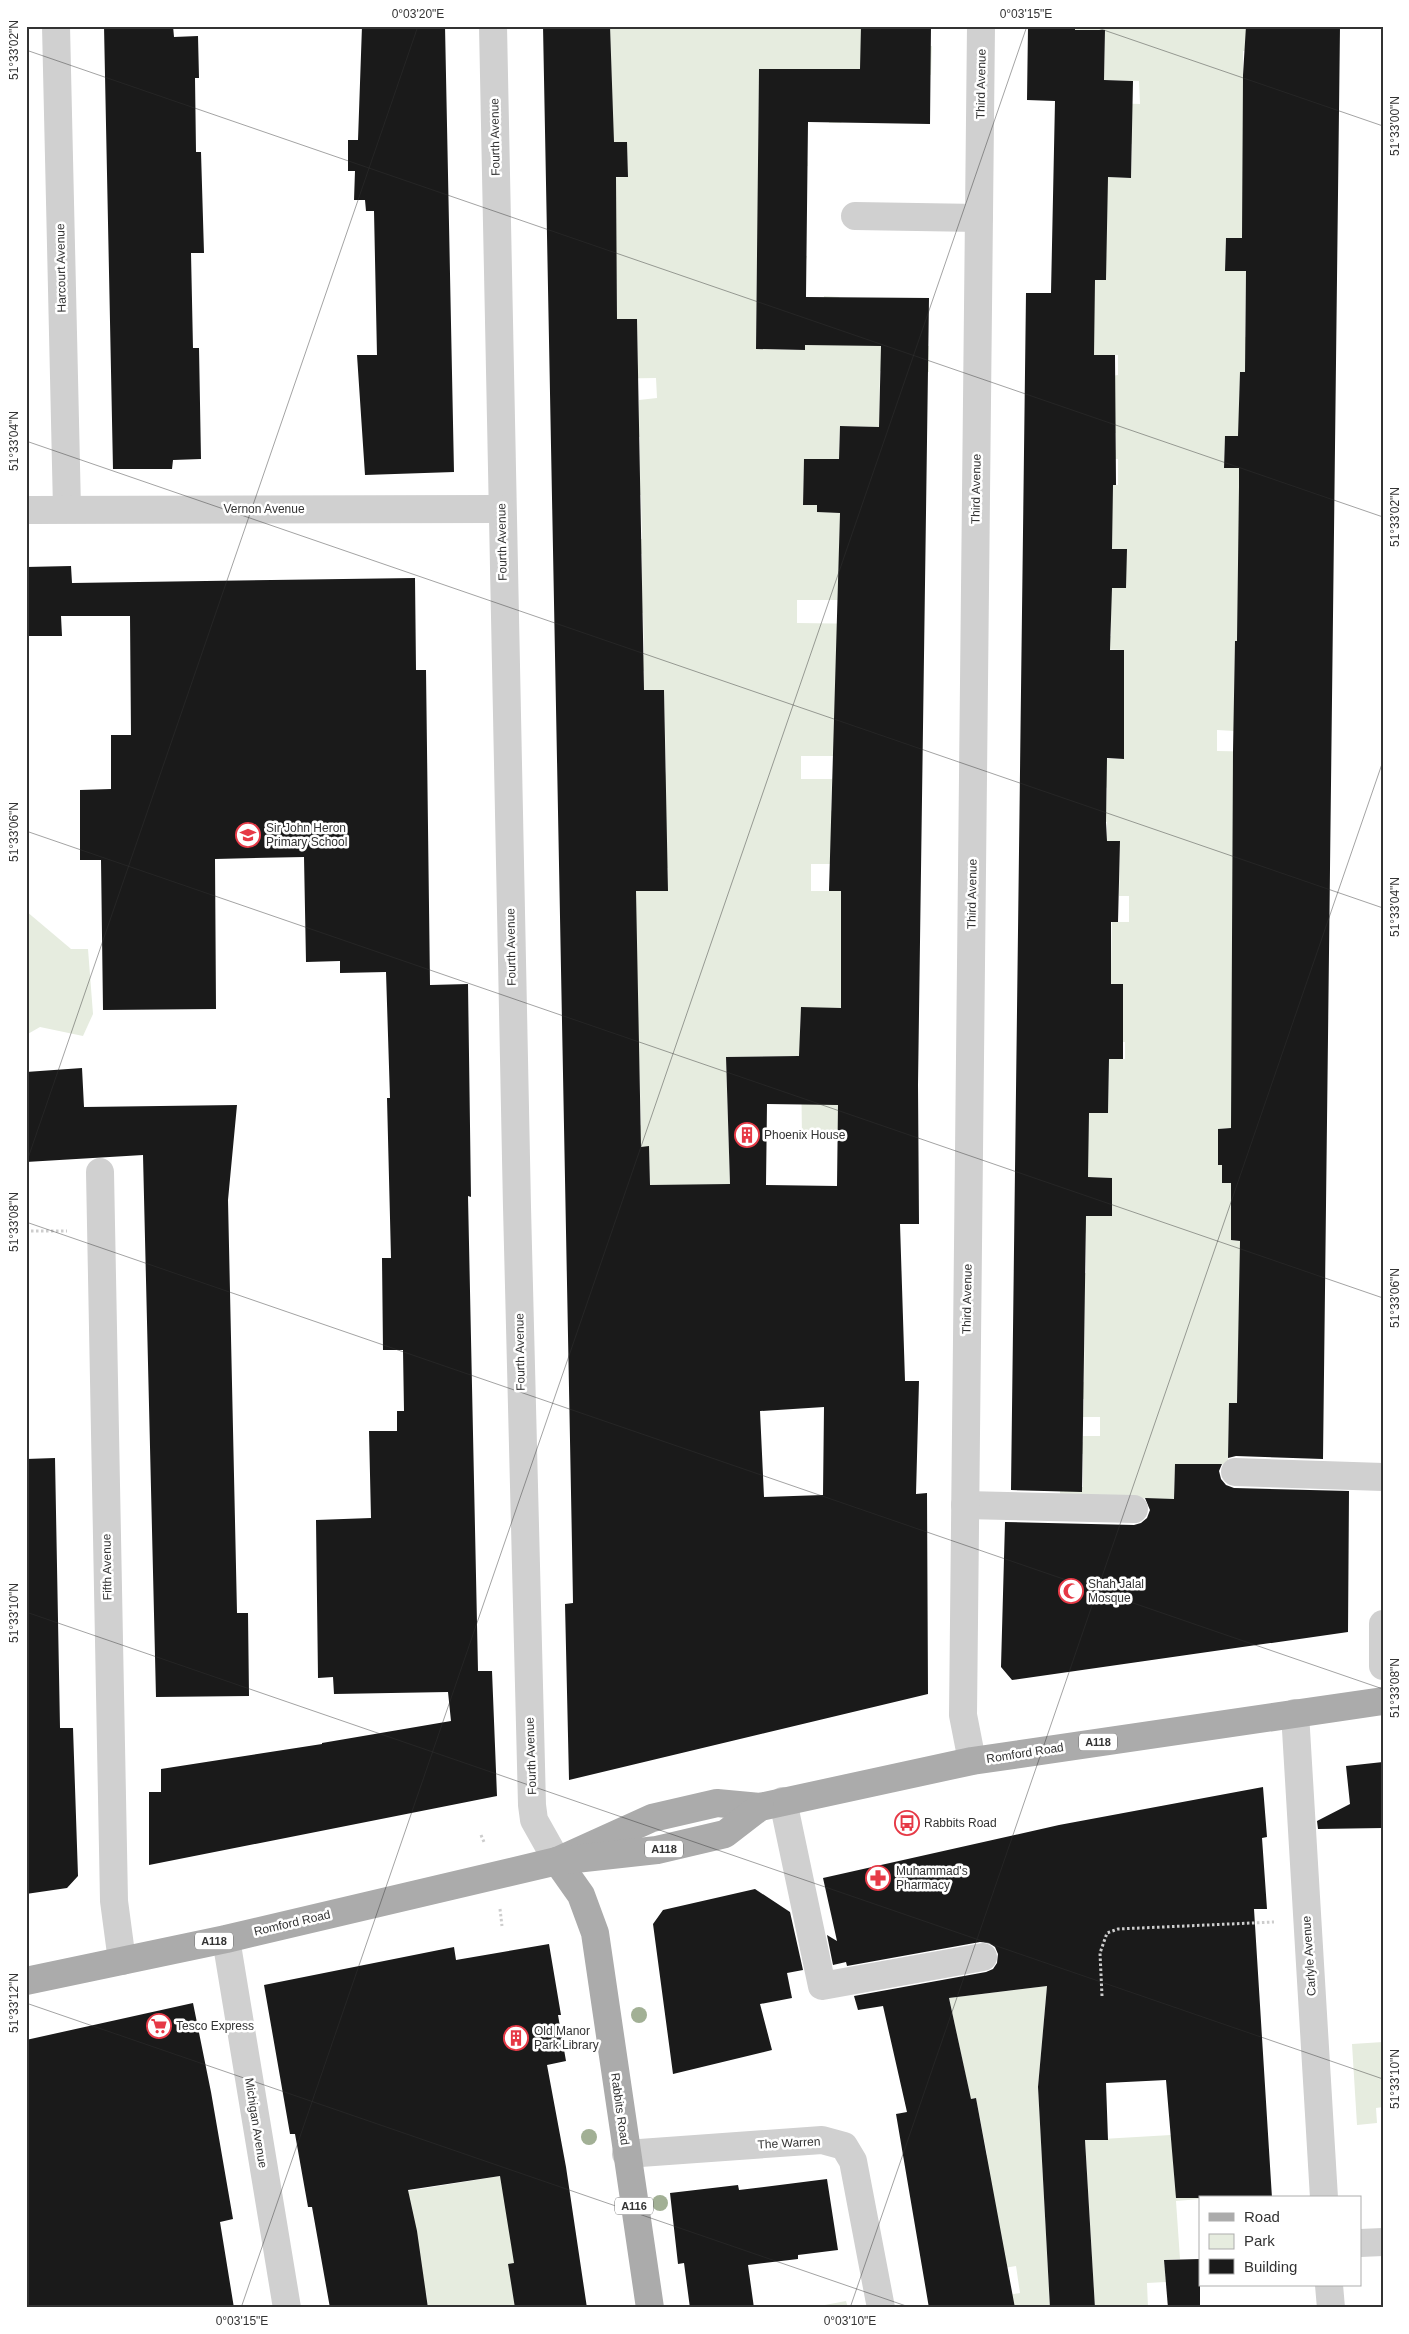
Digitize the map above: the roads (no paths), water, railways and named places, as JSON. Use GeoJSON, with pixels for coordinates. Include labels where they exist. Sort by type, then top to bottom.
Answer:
{"type":"FeatureCollection","features":[{"type":"Feature","properties":{"kind":"main road","name":"Romford Road"},"geometry":{"type":"LineString","coordinates":[[26,1981],[226,1939],[557,1861],[652,1818],[718,1803],[772,1804],[972,1761],[1383,1701]]}},
{"type":"Feature","properties":{"kind":"main road","name":"Rabbits Road"},"geometry":{"type":"LineString","coordinates":[[557,1861],[580,1895],[595,1933],[650,2308]]}},
{"type":"Feature","properties":{"kind":"street","name":"Harcourt Avenue"},"geometry":{"type":"LineString","coordinates":[[56,26],[67,509]]}},
{"type":"Feature","properties":{"kind":"street","name":"Fourth Avenue"},"geometry":{"type":"LineString","coordinates":[[493,26],[501,509],[532,1805],[534,1820],[557,1861]]}},
{"type":"Feature","properties":{"kind":"street","name":"Third Avenue"},"geometry":{"type":"LineString","coordinates":[[972,1761],[963,1715],[981,26]]}},
{"type":"Feature","properties":{"kind":"street"},"geometry":{"type":"LineString","coordinates":[[855,216],[979,218]]}},
{"type":"Feature","properties":{"kind":"street","name":"Vernon Avenue"},"geometry":{"type":"LineString","coordinates":[[26,510],[501,509]]}},
{"type":"Feature","properties":{"kind":"street","name":"Fifth Avenue"},"geometry":{"type":"LineString","coordinates":[[100,1172],[114,1902],[122,1961]]}},
{"type":"Feature","properties":{"kind":"street"},"geometry":{"type":"LineString","coordinates":[[1235,1472],[1383,1477]]}},
{"type":"Feature","properties":{"kind":"street"},"geometry":{"type":"LineString","coordinates":[[965,1505],[1134,1509]]}},
{"type":"Feature","properties":{"kind":"street"},"geometry":{"type":"LineString","coordinates":[[1383,1624],[1383,1666]]}},
{"type":"Feature","properties":{"kind":"street","name":"Carlyle Avenue"},"geometry":{"type":"LineString","coordinates":[[1295,1713],[1324,2196]]}},
{"type":"Feature","properties":{"kind":"street"},"geometry":{"type":"LineString","coordinates":[[772,1804],[822,1986],[984,1957]]}},
{"type":"Feature","properties":{"kind":"street","name":"Michigan Avenue"},"geometry":{"type":"LineString","coordinates":[[226,1939],[287,2308]]}},
{"type":"Feature","properties":{"kind":"street","name":"The Warren"},"geometry":{"type":"LineString","coordinates":[[626,2154],[822,2140],[844,2146],[853,2161],[881,2308]]}},
{"type":"Feature","properties":{"kind":"street"},"geometry":{"type":"LineString","coordinates":[[1362,2243],[1383,2242]]}},
{"type":"Feature","properties":{"kind":"street"},"geometry":{"type":"LineString","coordinates":[[1329,2286],[1331,2308]]}},
{"type":"Feature","properties":{"kind":"place","name":"Sir John Heron Primary School"},"geometry":{"type":"Point","coordinates":[248,835]}},
{"type":"Feature","properties":{"kind":"place","name":"Phoenix House"},"geometry":{"type":"Point","coordinates":[747,1135]}},
{"type":"Feature","properties":{"kind":"place","name":"Shah Jalal Mosque"},"geometry":{"type":"Point","coordinates":[1071,1591]}},
{"type":"Feature","properties":{"kind":"place","name":"Rabbits Road"},"geometry":{"type":"Point","coordinates":[907,1823]}},
{"type":"Feature","properties":{"kind":"place","name":"Muhammad's Pharmacy"},"geometry":{"type":"Point","coordinates":[878,1878]}},
{"type":"Feature","properties":{"kind":"place","name":"Tesco Express"},"geometry":{"type":"Point","coordinates":[159,2026]}},
{"type":"Feature","properties":{"kind":"place","name":"Old Manor Park Library"},"geometry":{"type":"Point","coordinates":[516,2038]}}]}
